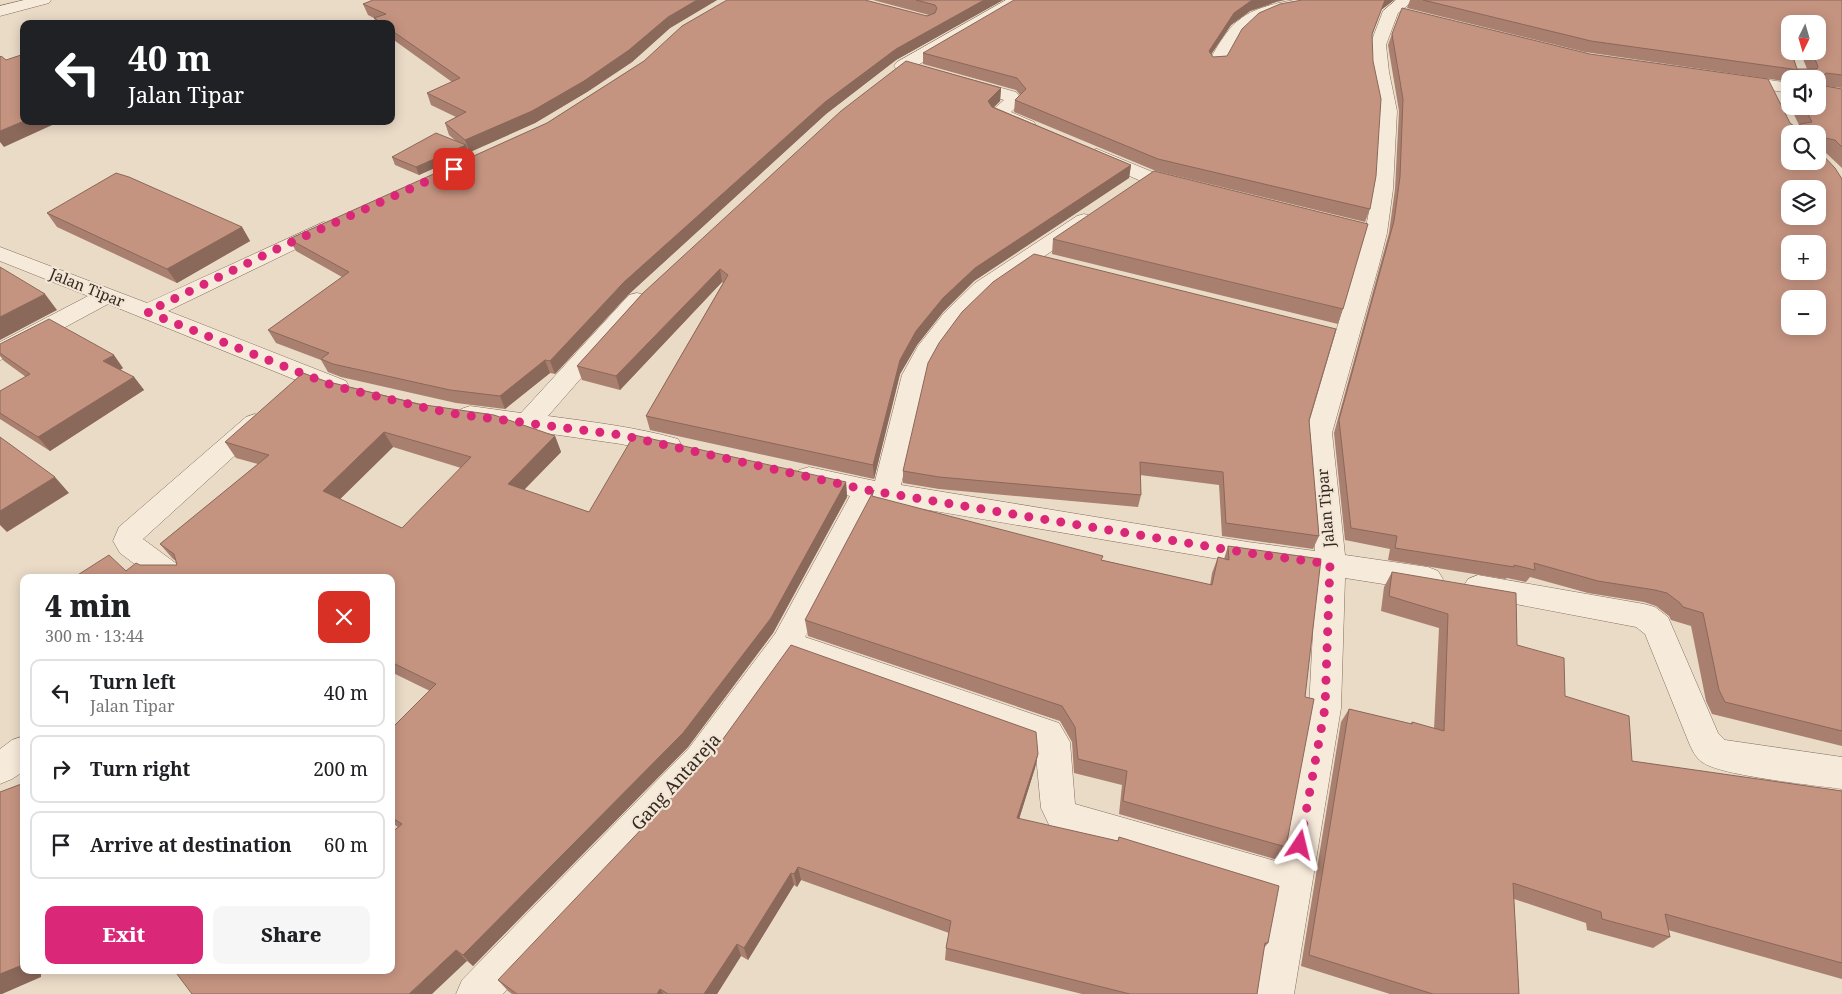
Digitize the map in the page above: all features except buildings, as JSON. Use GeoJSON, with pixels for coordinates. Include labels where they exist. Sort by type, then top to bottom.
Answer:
{"type":"FeatureCollection","features":[{"type":"Feature","properties":{"kind":"street"},"geometry":{"type":"LineString","coordinates":[[0,11],[43,0]]}},
{"type":"Feature","properties":{"kind":"street"},"geometry":{"type":"LineString","coordinates":[[1017,0],[896,71],[1010,96],[1014,101],[998,112],[998,114],[1041,132]]}},
{"type":"Feature","properties":{"kind":"street"},"geometry":{"type":"LineString","coordinates":[[1217,63],[1232,35],[1247,21],[1270,10],[1324,0]]}},
{"type":"Feature","properties":{"kind":"street","name":"Jalan Tipar"},"geometry":{"type":"LineString","coordinates":[[791,473],[876,491],[1248,553],[1330,564],[1319,432],[1337,333],[1386,160],[1388,111],[1380,72],[1378,45],[1403,9]]}},
{"type":"Feature","properties":{"kind":"street"},"geometry":{"type":"LineString","coordinates":[[1720,78],[1781,86]]}},
{"type":"Feature","properties":{"kind":"street"},"geometry":{"type":"LineString","coordinates":[[1768,84],[1777,101]]}},
{"type":"Feature","properties":{"kind":"street"},"geometry":{"type":"LineString","coordinates":[[1084,149],[1148,182]]}},
{"type":"Feature","properties":{"kind":"street","name":"Gang Antareja"},"geometry":{"type":"LineString","coordinates":[[476,994],[701,759],[786,643],[876,491],[907,404],[914,375],[926,352],[952,318],[983,288],[1100,209]]}},
{"type":"Feature","properties":{"kind":"street"},"geometry":{"type":"LineString","coordinates":[[147,312],[337,222]]}},
{"type":"Feature","properties":{"kind":"street","name":"Jalan Tipar"},"geometry":{"type":"LineString","coordinates":[[0,253],[334,386],[362,392]]}},
{"type":"Feature","properties":{"kind":"street"},"geometry":{"type":"LineString","coordinates":[[1028,257],[1057,264]]}},
{"type":"Feature","properties":{"kind":"street"},"geometry":{"type":"LineString","coordinates":[[528,422],[650,288]]}},
{"type":"Feature","properties":{"kind":"street"},"geometry":{"type":"LineString","coordinates":[[0,352],[106,296]]}},
{"type":"Feature","properties":{"kind":"street"},"geometry":{"type":"LineString","coordinates":[[170,574],[130,545],[127,541],[129,535],[308,376]]}},
{"type":"Feature","properties":{"kind":"street"},"geometry":{"type":"LineString","coordinates":[[448,412],[621,435],[687,450]]}},
{"type":"Feature","properties":{"kind":"street"},"geometry":{"type":"LineString","coordinates":[[1274,994],[1325,708],[1330,564],[1644,616],[1657,626],[1706,743],[1714,752],[1726,756],[1842,773]]}},
{"type":"Feature","properties":{"kind":"street"},"geometry":{"type":"LineString","coordinates":[[786,643],[1047,734],[1053,742],[1058,808],[1062,817],[1294,885]]}},
{"type":"Feature","properties":{"kind":"street"},"geometry":{"type":"LineString","coordinates":[[0,768],[20,754]]}},
{"type":"Feature","properties":{"kind":"route"},"geometry":{"type":"LineString","coordinates":[[454,169],[283,246],[147,312],[334,386],[426,408],[456,414],[621,435],[867,490],[1248,553],[1330,564],[1325,708],[1300,845]]}}]}
